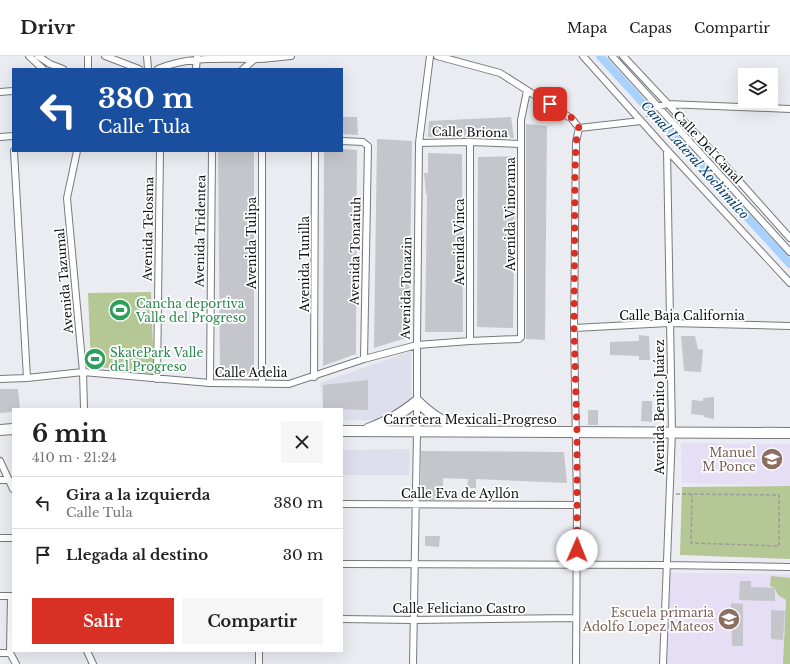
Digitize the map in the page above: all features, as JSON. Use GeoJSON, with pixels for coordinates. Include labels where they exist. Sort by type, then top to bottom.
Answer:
{"type":"FeatureCollection","features":[{"type":"Feature","properties":{"kind":"main road"},"geometry":{"type":"LineString","coordinates":[[364,431],[389,421],[401,414],[417,401],[430,413],[446,423],[466,432]]}},
{"type":"Feature","properties":{"kind":"main road"},"geometry":{"type":"LineString","coordinates":[[0,430],[12,430]]}},
{"type":"Feature","properties":{"kind":"main road","name":"Carretera Mexicali-Progreso"},"geometry":{"type":"LineString","coordinates":[[343,431],[790,433]]}},
{"type":"Feature","properties":{"kind":"street"},"geometry":{"type":"LineString","coordinates":[[29,56],[42,68]]}},
{"type":"Feature","properties":{"kind":"street"},"geometry":{"type":"LineString","coordinates":[[38,56],[50,64],[60,68]]}},
{"type":"Feature","properties":{"kind":"street"},"geometry":{"type":"LineString","coordinates":[[88,56],[88,68]]}},
{"type":"Feature","properties":{"kind":"street"},"geometry":{"type":"LineString","coordinates":[[105,56],[136,68]]}},
{"type":"Feature","properties":{"kind":"street"},"geometry":{"type":"LineString","coordinates":[[147,56],[148,68]]}},
{"type":"Feature","properties":{"kind":"street"},"geometry":{"type":"LineString","coordinates":[[160,68],[167,64],[197,57],[255,59],[291,56]]}},
{"type":"Feature","properties":{"kind":"street","name":"Avenida Tonazin"},"geometry":{"type":"LineString","coordinates":[[413,664],[417,432],[416,345],[419,143],[430,56]]}},
{"type":"Feature","properties":{"kind":"street"},"geometry":{"type":"LineString","coordinates":[[437,56],[500,73],[572,118],[579,128],[576,142],[574,328],[577,433],[576,664]]}},
{"type":"Feature","properties":{"kind":"street"},"geometry":{"type":"LineString","coordinates":[[583,56],[667,150],[790,282]]}},
{"type":"Feature","properties":{"kind":"street","name":"Calle Del Canal"},"geometry":{"type":"LineString","coordinates":[[612,56],[790,252]]}},
{"type":"Feature","properties":{"kind":"street"},"geometry":{"type":"LineString","coordinates":[[623,56],[723,163],[790,238]]}},
{"type":"Feature","properties":{"kind":"street"},"geometry":{"type":"LineString","coordinates":[[196,68],[197,57]]}},
{"type":"Feature","properties":{"kind":"street"},"geometry":{"type":"LineString","coordinates":[[244,68],[255,59]]}},
{"type":"Feature","properties":{"kind":"street","name":"Avenida Vinorama"},"geometry":{"type":"LineString","coordinates":[[520,338],[520,144],[521,120],[527,90]]}},
{"type":"Feature","properties":{"kind":"street"},"geometry":{"type":"LineString","coordinates":[[0,92],[12,92]]}},
{"type":"Feature","properties":{"kind":"street"},"geometry":{"type":"LineString","coordinates":[[657,107],[667,104],[790,110]]}},
{"type":"Feature","properties":{"kind":"street"},"geometry":{"type":"LineString","coordinates":[[579,128],[641,121]]}},
{"type":"Feature","properties":{"kind":"street"},"geometry":{"type":"LineString","coordinates":[[0,137],[12,136]]}},
{"type":"Feature","properties":{"kind":"street","name":"Avenida Tonatiuh"},"geometry":{"type":"LineString","coordinates":[[343,141],[363,142],[368,146],[364,359]]}},
{"type":"Feature","properties":{"kind":"street","name":"Calle Briona"},"geometry":{"type":"LineString","coordinates":[[419,143],[470,142],[520,144]]}},
{"type":"Feature","properties":{"kind":"street","name":"Avenida Vinca"},"geometry":{"type":"LineString","coordinates":[[470,142],[470,341]]}},
{"type":"Feature","properties":{"kind":"street","name":"Avenida Benito Juárez"},"geometry":{"type":"LineString","coordinates":[[663,664],[672,432],[667,150]]}},
{"type":"Feature","properties":{"kind":"street"},"geometry":{"type":"LineString","coordinates":[[14,152],[27,378]]}},
{"type":"Feature","properties":{"kind":"street","name":"Avenida Tazumal"},"geometry":{"type":"LineString","coordinates":[[77,152],[67,198],[83,372],[84,408]]}},
{"type":"Feature","properties":{"kind":"street","name":"Avenida Telosma"},"geometry":{"type":"LineString","coordinates":[[157,379],[160,152]]}},
{"type":"Feature","properties":{"kind":"street","name":"Avenida Tridentea"},"geometry":{"type":"LineString","coordinates":[[210,383],[212,152]]}},
{"type":"Feature","properties":{"kind":"street","name":"Avenida Tulipa"},"geometry":{"type":"LineString","coordinates":[[262,152],[262,383]]}},
{"type":"Feature","properties":{"kind":"street","name":"Avenida Tunilla"},"geometry":{"type":"LineString","coordinates":[[314,376],[315,152]]}},
{"type":"Feature","properties":{"kind":"street","name":"Calle Baja California"},"geometry":{"type":"LineString","coordinates":[[574,328],[670,323],[790,326]]}},
{"type":"Feature","properties":{"kind":"street","name":"Calle Adelia"},"geometry":{"type":"LineString","coordinates":[[0,379],[27,378],[83,372],[210,383],[289,384],[364,359],[416,345],[520,338]]}},
{"type":"Feature","properties":{"kind":"street"},"geometry":{"type":"LineString","coordinates":[[0,461],[12,487]]}},
{"type":"Feature","properties":{"kind":"street"},"geometry":{"type":"LineString","coordinates":[[0,480],[9,480]]}},
{"type":"Feature","properties":{"kind":"street","name":"Calle Eva de Ayllón"},"geometry":{"type":"LineString","coordinates":[[343,504],[577,505]]}},
{"type":"Feature","properties":{"kind":"street"},"geometry":{"type":"LineString","coordinates":[[0,538],[12,538]]}},
{"type":"Feature","properties":{"kind":"street"},"geometry":{"type":"LineString","coordinates":[[343,564],[790,567]]}},
{"type":"Feature","properties":{"kind":"street"},"geometry":{"type":"LineString","coordinates":[[0,596],[12,596],[10,653],[16,664]]}},
{"type":"Feature","properties":{"kind":"street","name":"Calle Feliciano Castro"},"geometry":{"type":"LineString","coordinates":[[343,619],[414,620],[576,618]]}},
{"type":"Feature","properties":{"kind":"street"},"geometry":{"type":"LineString","coordinates":[[87,652],[93,664]]}},
{"type":"Feature","properties":{"kind":"street"},"geometry":{"type":"LineString","coordinates":[[259,652],[259,664]]}},
{"type":"Feature","properties":{"kind":"street"},"geometry":{"type":"LineString","coordinates":[[0,653],[10,653]]}},
{"type":"Feature","properties":{"kind":"path"},"geometry":{"type":"LineString","coordinates":[[641,121],[657,107]]}},
{"type":"Feature","properties":{"kind":"path"},"geometry":{"type":"LineString","coordinates":[[669,494],[779,495],[779,546],[691,543],[692,495]]}},
{"type":"Feature","properties":{"kind":"shaded area"},"geometry":{"type":"Polygon","coordinates":[[[411,351],[411,395],[409,403],[379,420],[343,420],[343,408],[323,408],[320,383],[411,351]]]}},
{"type":"Feature","properties":{"kind":"shaded area"},"geometry":{"type":"Polygon","coordinates":[[[681,443],[790,444],[790,486],[682,483],[681,443]]]}},
{"type":"Feature","properties":{"kind":"shaded area"},"geometry":{"type":"Polygon","coordinates":[[[410,449],[409,475],[343,475],[343,450],[410,449]]]}},
{"type":"Feature","properties":{"kind":"shaded area","name":"Escuela primaria Adolfo Lopez Mateos"},"geometry":{"type":"Polygon","coordinates":[[[670,573],[790,574],[790,664],[667,664],[670,573]]]}},
{"type":"Feature","properties":{"kind":"green space"},"geometry":{"type":"Polygon","coordinates":[[[151,292],[154,374],[91,366],[88,293],[151,292]]]}},
{"type":"Feature","properties":{"kind":"green space"},"geometry":{"type":"Polygon","coordinates":[[[790,486],[790,559],[680,555],[682,487],[790,486]]]}},
{"type":"Feature","properties":{"kind":"green space"},"geometry":{"type":"Polygon","coordinates":[[[771,576],[790,578],[790,664],[783,664],[786,600],[778,595],[775,588],[770,586],[771,576]]]}},
{"type":"Feature","properties":{"kind":"building"},"geometry":{"type":"Polygon","coordinates":[[[343,117],[357,117],[358,135],[343,134],[343,117]]]}},
{"type":"Feature","properties":{"kind":"building"},"geometry":{"type":"Polygon","coordinates":[[[511,117],[514,138],[428,137],[429,121],[511,117]]]}},
{"type":"Feature","properties":{"kind":"building"},"geometry":{"type":"Polygon","coordinates":[[[526,124],[547,126],[545,340],[526,339],[526,124]]]}},
{"type":"Feature","properties":{"kind":"building"},"geometry":{"type":"Polygon","coordinates":[[[377,139],[412,141],[409,337],[374,348],[377,139]]]}},
{"type":"Feature","properties":{"kind":"building"},"geometry":{"type":"Polygon","coordinates":[[[343,149],[357,150],[356,354],[323,366],[324,152],[343,152],[343,149]]]}},
{"type":"Feature","properties":{"kind":"building"},"geometry":{"type":"Polygon","coordinates":[[[218,152],[254,152],[254,377],[220,376],[218,152]]]}},
{"type":"Feature","properties":{"kind":"building"},"geometry":{"type":"Polygon","coordinates":[[[428,153],[462,154],[463,332],[425,332],[427,195],[424,173],[428,173],[428,153]]]}},
{"type":"Feature","properties":{"kind":"building"},"geometry":{"type":"Polygon","coordinates":[[[516,156],[513,328],[477,327],[478,157],[516,156]]]}},
{"type":"Feature","properties":{"kind":"building"},"geometry":{"type":"Polygon","coordinates":[[[639,335],[649,336],[650,360],[639,360],[639,356],[610,355],[610,342],[639,341],[639,335]]]}},
{"type":"Feature","properties":{"kind":"building"},"geometry":{"type":"Polygon","coordinates":[[[681,336],[695,336],[698,349],[703,350],[701,372],[684,371],[681,336]]]}},
{"type":"Feature","properties":{"kind":"building"},"geometry":{"type":"Polygon","coordinates":[[[368,380],[368,410],[323,408],[323,385],[368,380]]]}},
{"type":"Feature","properties":{"kind":"building"},"geometry":{"type":"Polygon","coordinates":[[[0,389],[18,389],[20,408],[12,408],[12,412],[0,413],[0,389]]]}},
{"type":"Feature","properties":{"kind":"building"},"geometry":{"type":"Polygon","coordinates":[[[714,397],[714,419],[704,417],[703,415],[691,414],[692,400],[703,401],[703,398],[714,397]]]}},
{"type":"Feature","properties":{"kind":"building"},"geometry":{"type":"Polygon","coordinates":[[[642,401],[652,401],[652,422],[641,421],[642,401]]]}},
{"type":"Feature","properties":{"kind":"building"},"geometry":{"type":"Polygon","coordinates":[[[588,410],[598,410],[598,425],[588,425],[588,410]]]}},
{"type":"Feature","properties":{"kind":"building"},"geometry":{"type":"Polygon","coordinates":[[[421,451],[564,452],[567,483],[476,479],[476,488],[467,488],[468,479],[443,478],[443,500],[421,500],[421,451]]]}},
{"type":"Feature","properties":{"kind":"building"},"geometry":{"type":"Polygon","coordinates":[[[425,536],[440,536],[439,547],[425,546],[425,536]]]}},
{"type":"Feature","properties":{"kind":"building"},"geometry":{"type":"Polygon","coordinates":[[[740,581],[751,581],[751,587],[775,588],[775,601],[739,600],[740,581]]]}},
{"type":"Feature","properties":{"kind":"building"},"geometry":{"type":"Polygon","coordinates":[[[731,603],[743,604],[743,646],[732,646],[731,603]]]}},
{"type":"Feature","properties":{"kind":"building"},"geometry":{"type":"Polygon","coordinates":[[[771,610],[785,611],[783,640],[771,639],[771,610]]]}},
{"type":"Feature","properties":{"kind":"waterway","name":"Canal Lateral Xochimilco"},"geometry":{"type":"LineString","coordinates":[[600,56],[790,264]]}},
{"type":"Feature","properties":{"kind":"place","name":"Cancha deportiva Valle del Progreso"},"geometry":{"type":"Point","coordinates":[120,310]}},
{"type":"Feature","properties":{"kind":"place","name":"SkatePark Valle del Progreso"},"geometry":{"type":"Point","coordinates":[95,359]}},
{"type":"Feature","properties":{"kind":"place","name":"Manuel M Ponce"},"geometry":{"type":"Point","coordinates":[772,459]}},
{"type":"Feature","properties":{"kind":"place","name":"Escuela primaria Adolfo Lopez Mateos"},"geometry":{"type":"Point","coordinates":[729,619]}},
{"type":"Feature","properties":{"kind":"route"},"geometry":{"type":"LineString","coordinates":[[550,104],[572,118],[579,128],[576,142],[575,173],[574,328],[577,433],[577,550]]}}]}
